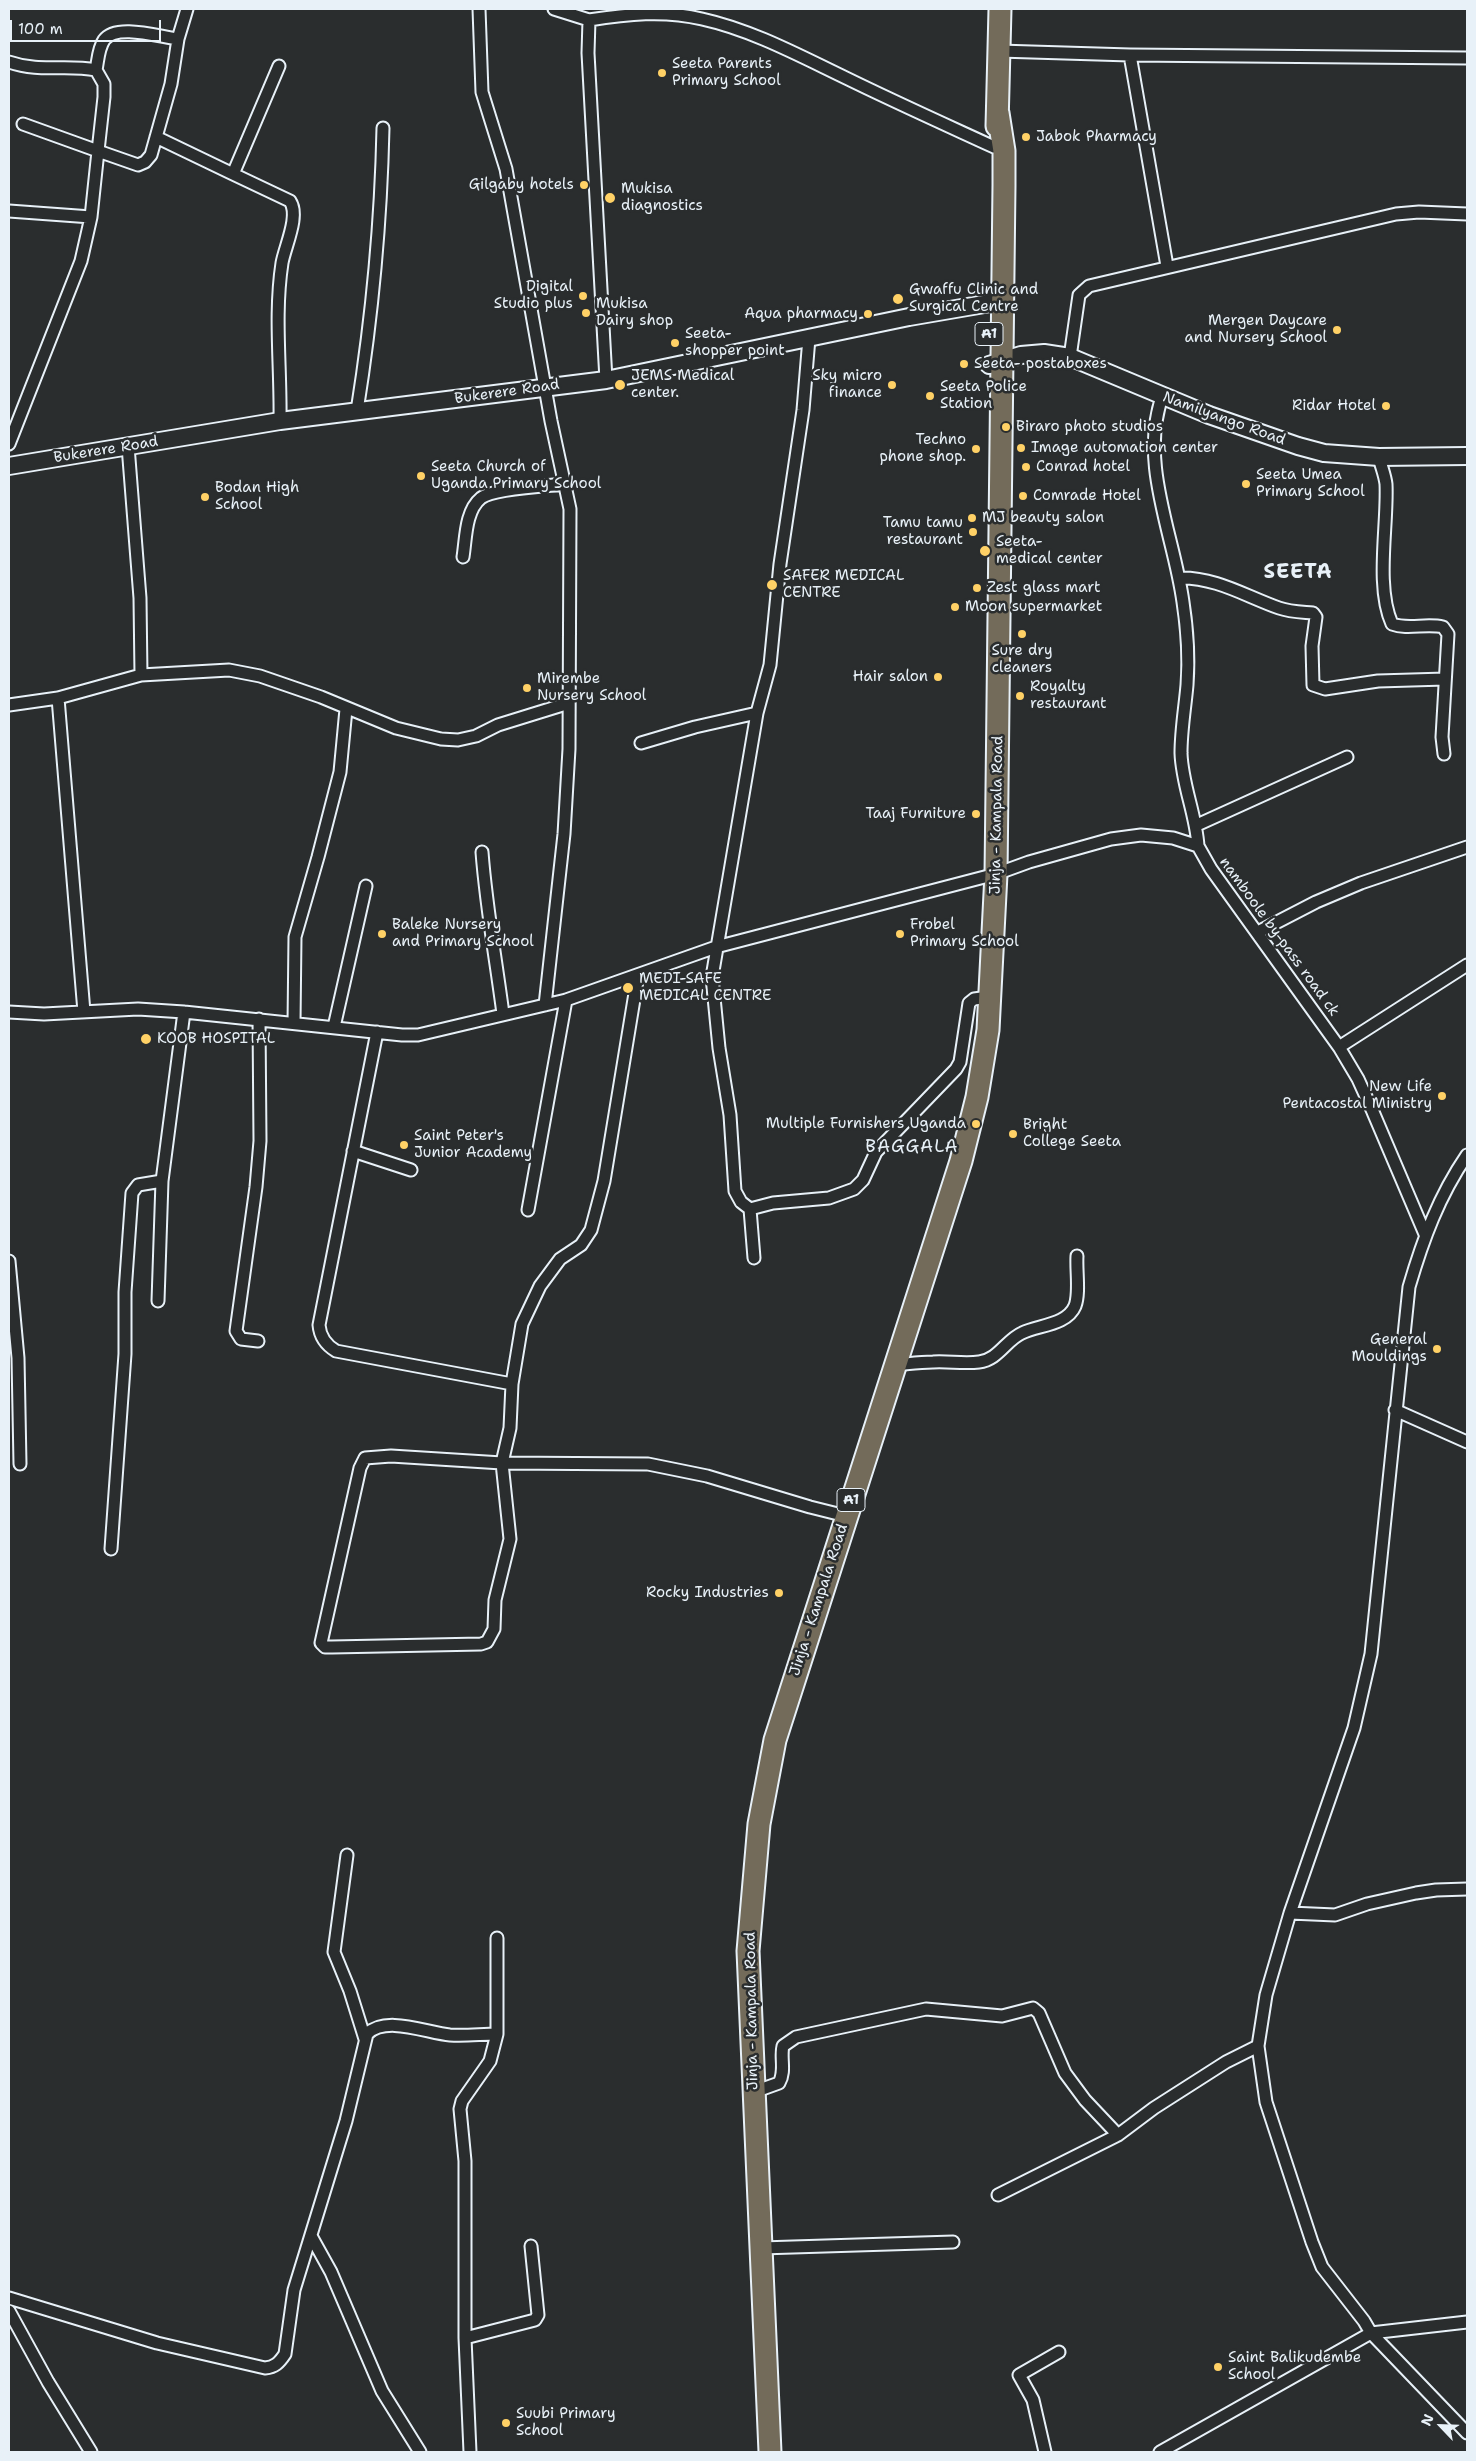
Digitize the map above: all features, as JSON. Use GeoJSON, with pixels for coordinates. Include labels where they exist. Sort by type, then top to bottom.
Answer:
{"type":"FeatureCollection","features":[{"type":"Feature","properties":{"kind":"highway","name":"Jinja - Kampala Road"},"geometry":{"type":"LineString","coordinates":[[770,2452],[748,1951],[759,1824],[775,1740],[961,1161],[983,1065],[988,1030],[996,874],[1000,554],[995,362],[994,147],[998,113],[1000,9]]}},
{"type":"Feature","properties":{"kind":"highway","name":"Jinja - Kampala Road"},"geometry":{"type":"LineString","coordinates":[[995,302],[1004,159],[998,113]]}},
{"type":"Feature","properties":{"kind":"main road","name":"Bukerere Road"},"geometry":{"type":"LineString","coordinates":[[9,466],[280,421],[357,410],[392,408],[546,386],[606,380],[995,302]]}},
{"type":"Feature","properties":{"kind":"main road","name":"Namilyango Road"},"geometry":{"type":"LineString","coordinates":[[995,362],[1021,355],[1044,353],[1070,357],[1084,361],[1162,397],[1298,446],[1324,453],[1379,457],[1467,456]]}},
{"type":"Feature","properties":{"kind":"street"},"geometry":{"type":"LineString","coordinates":[[23,124],[138,165],[146,162],[151,155],[171,84],[178,39],[187,9]]}},
{"type":"Feature","properties":{"kind":"street"},"geometry":{"type":"LineString","coordinates":[[479,9],[479,65],[482,92],[506,169],[551,421],[570,509],[569,703],[564,834],[545,1005]]}},
{"type":"Feature","properties":{"kind":"street"},"geometry":{"type":"LineString","coordinates":[[554,9],[589,20],[623,14],[660,13],[702,19],[734,28],[790,51],[994,147]]}},
{"type":"Feature","properties":{"kind":"street"},"geometry":{"type":"LineString","coordinates":[[589,20],[588,53],[606,380]]}},
{"type":"Feature","properties":{"kind":"street"},"geometry":{"type":"LineString","coordinates":[[9,444],[81,261],[91,217],[104,97],[104,84],[96,70],[100,48],[104,39],[112,32],[122,31],[178,39]]}},
{"type":"Feature","properties":{"kind":"street"},"geometry":{"type":"LineString","coordinates":[[999,50],[1130,55],[1467,58]]}},
{"type":"Feature","properties":{"kind":"street"},"geometry":{"type":"LineString","coordinates":[[1130,55],[1166,266]]}},
{"type":"Feature","properties":{"kind":"street"},"geometry":{"type":"LineString","coordinates":[[9,62],[39,69],[76,66],[96,70]]}},
{"type":"Feature","properties":{"kind":"street"},"geometry":{"type":"LineString","coordinates":[[233,174],[279,66]]}},
{"type":"Feature","properties":{"kind":"street"},"geometry":{"type":"LineString","coordinates":[[357,410],[363,375],[381,198],[383,128]]}},
{"type":"Feature","properties":{"kind":"street"},"geometry":{"type":"LineString","coordinates":[[156,137],[290,201],[295,213],[282,263],[278,297],[280,421]]}},
{"type":"Feature","properties":{"kind":"street"},"geometry":{"type":"LineString","coordinates":[[9,211],[91,217]]}},
{"type":"Feature","properties":{"kind":"street"},"geometry":{"type":"LineString","coordinates":[[1070,357],[1079,295],[1084,290],[1103,282],[1396,214],[1419,212],[1467,214]]}},
{"type":"Feature","properties":{"kind":"street"},"geometry":{"type":"LineString","coordinates":[[754,1258],[750,1209],[741,1202],[735,1191],[730,1115],[718,1048],[712,978],[757,713],[770,665],[782,546],[803,410],[809,338]]}},
{"type":"Feature","properties":{"kind":"street"},"geometry":{"type":"LineString","coordinates":[[9,1012],[84,1012],[138,1009],[260,1019],[377,1032],[418,1034],[566,1000],[716,947],[996,874],[1029,862],[1111,839],[1141,835],[1173,838],[1198,846],[1197,825],[1182,768],[1181,752],[1187,682],[1186,626],[1179,578],[1162,506],[1155,456],[1154,429],[1162,397]]}},
{"type":"Feature","properties":{"kind":"street"},"geometry":{"type":"LineString","coordinates":[[128,446],[140,598],[141,675]]}},
{"type":"Feature","properties":{"kind":"street"},"geometry":{"type":"LineString","coordinates":[[1379,457],[1386,483],[1383,533],[1385,600],[1388,616],[1392,624],[1398,626],[1434,625],[1443,627],[1448,634],[1442,737],[1444,754]]}},
{"type":"Feature","properties":{"kind":"street"},"geometry":{"type":"LineString","coordinates":[[463,557],[468,522],[481,498],[497,492],[566,484]]}},
{"type":"Feature","properties":{"kind":"street"},"geometry":{"type":"LineString","coordinates":[[1179,578],[1194,577],[1212,582],[1281,609],[1313,613],[1316,617],[1312,646],[1313,685],[1315,687],[1325,689],[1378,681],[1444,679]]}},
{"type":"Feature","properties":{"kind":"street"},"geometry":{"type":"LineString","coordinates":[[9,705],[58,698],[141,675],[229,670],[260,676],[292,687],[396,728],[441,739],[458,740],[569,703]]}},
{"type":"Feature","properties":{"kind":"street"},"geometry":{"type":"LineString","coordinates":[[58,698],[84,1012]]}},
{"type":"Feature","properties":{"kind":"street"},"geometry":{"type":"LineString","coordinates":[[294,1023],[295,937],[340,772],[346,709]]}},
{"type":"Feature","properties":{"kind":"street"},"geometry":{"type":"LineString","coordinates":[[641,743],[694,727],[757,713]]}},
{"type":"Feature","properties":{"kind":"street"},"geometry":{"type":"LineString","coordinates":[[1197,825],[1347,757]]}},
{"type":"Feature","properties":{"kind":"street","name":"namboole by-pass road ck"},"geometry":{"type":"LineString","coordinates":[[1198,846],[1211,869],[1339,1046],[1358,1079],[1425,1234]]}},
{"type":"Feature","properties":{"kind":"street"},"geometry":{"type":"LineString","coordinates":[[1258,932],[1316,902],[1361,883],[1467,847]]}},
{"type":"Feature","properties":{"kind":"street"},"geometry":{"type":"LineString","coordinates":[[482,852],[485,893],[503,1014]]}},
{"type":"Feature","properties":{"kind":"street"},"geometry":{"type":"LineString","coordinates":[[334,1027],[366,886]]}},
{"type":"Feature","properties":{"kind":"street"},"geometry":{"type":"LineString","coordinates":[[1339,1046],[1467,965]]}},
{"type":"Feature","properties":{"kind":"street"},"geometry":{"type":"LineString","coordinates":[[638,975],[630,1014],[604,1181],[591,1230],[581,1245],[560,1259],[540,1286],[522,1324],[512,1384],[510,1428],[502,1463],[510,1539],[495,1600],[494,1629],[487,1642],[332,1647],[325,1647],[321,1643],[360,1468],[365,1458],[391,1456],[502,1463],[648,1464],[707,1476],[846,1516]]}},
{"type":"Feature","properties":{"kind":"street"},"geometry":{"type":"LineString","coordinates":[[750,1209],[773,1203],[829,1198],[854,1189],[863,1180],[876,1152],[956,1069],[960,1062],[969,1003],[974,999],[989,997]]}},
{"type":"Feature","properties":{"kind":"street"},"geometry":{"type":"LineString","coordinates":[[528,1210],[566,1000]]}},
{"type":"Feature","properties":{"kind":"street"},"geometry":{"type":"LineString","coordinates":[[158,1301],[162,1181],[184,1012]]}},
{"type":"Feature","properties":{"kind":"street"},"geometry":{"type":"LineString","coordinates":[[258,1341],[241,1340],[236,1331],[256,1187],[260,1141],[260,1019]]}},
{"type":"Feature","properties":{"kind":"street"},"geometry":{"type":"LineString","coordinates":[[377,1032],[352,1150],[332,1256],[320,1334],[329,1347],[336,1351],[512,1384]]}},
{"type":"Feature","properties":{"kind":"street"},"geometry":{"type":"LineString","coordinates":[[352,1150],[412,1170]]}},
{"type":"Feature","properties":{"kind":"street"},"geometry":{"type":"LineString","coordinates":[[1467,1155],[1449,1180],[1425,1234],[1405,1305],[1384,1543],[1371,1654],[1354,1728],[1290,1913],[1266,1995],[1258,2046],[1266,2102],[1322,2267],[1364,2321],[1371,2333],[1467,2433]]}},
{"type":"Feature","properties":{"kind":"street"},"geometry":{"type":"LineString","coordinates":[[111,1550],[125,1354],[125,1292],[132,1193],[138,1185],[162,1181]]}},
{"type":"Feature","properties":{"kind":"street"},"geometry":{"type":"LineString","coordinates":[[895,1365],[932,1362],[979,1362],[989,1359],[1022,1333],[1058,1321],[1070,1314],[1075,1306],[1078,1294],[1077,1256]]}},
{"type":"Feature","properties":{"kind":"street"},"geometry":{"type":"LineString","coordinates":[[9,1261],[18,1358],[20,1464]]}},
{"type":"Feature","properties":{"kind":"street"},"geometry":{"type":"LineString","coordinates":[[1395,1410],[1467,1442]]}},
{"type":"Feature","properties":{"kind":"street"},"geometry":{"type":"LineString","coordinates":[[347,1855],[334,1952],[350,1991],[365,2039]]}},
{"type":"Feature","properties":{"kind":"street"},"geometry":{"type":"LineString","coordinates":[[1290,1913],[1335,1915],[1367,1904],[1416,1893],[1467,1889]]}},
{"type":"Feature","properties":{"kind":"street"},"geometry":{"type":"LineString","coordinates":[[470,2452],[465,2338],[465,2161],[460,2109],[462,2100],[490,2061],[497,2034],[497,1938]]}},
{"type":"Feature","properties":{"kind":"street"},"geometry":{"type":"LineString","coordinates":[[754,2092],[778,2083],[783,2070],[781,2052],[783,2046],[796,2037],[926,2009],[1002,2016],[1034,2008],[1039,2013],[1065,2073],[1085,2100],[1118,2135]]}},
{"type":"Feature","properties":{"kind":"street"},"geometry":{"type":"LineString","coordinates":[[9,2298],[156,2343],[272,2368],[280,2362],[285,2354],[294,2290],[346,2121],[365,2039],[372,2029],[382,2026],[404,2026],[450,2035],[497,2034]]}},
{"type":"Feature","properties":{"kind":"street"},"geometry":{"type":"LineString","coordinates":[[998,2195],[1118,2135],[1154,2108],[1226,2062],[1258,2046]]}},
{"type":"Feature","properties":{"kind":"street"},"geometry":{"type":"LineString","coordinates":[[311,2236],[331,2272],[382,2391],[420,2452]]}},
{"type":"Feature","properties":{"kind":"street"},"geometry":{"type":"LineString","coordinates":[[761,2248],[953,2242]]}},
{"type":"Feature","properties":{"kind":"street"},"geometry":{"type":"LineString","coordinates":[[465,2338],[535,2320],[538,2315],[531,2246]]}},
{"type":"Feature","properties":{"kind":"street"},"geometry":{"type":"LineString","coordinates":[[9,2312],[48,2382],[91,2452]]}},
{"type":"Feature","properties":{"kind":"street"},"geometry":{"type":"LineString","coordinates":[[1160,2452],[1371,2333],[1467,2322]]}},
{"type":"Feature","properties":{"kind":"street"},"geometry":{"type":"LineString","coordinates":[[1045,2452],[1033,2400],[1019,2375],[1060,2352]]}},
{"type":"Feature","properties":{"kind":"place","name":"Seeta Parents Primary School"},"geometry":{"type":"Point","coordinates":[662,73]}},
{"type":"Feature","properties":{"kind":"place","name":"Jabok Pharmacy"},"geometry":{"type":"Point","coordinates":[1026,137]}},
{"type":"Feature","properties":{"kind":"place","name":"Gilgaby hotels"},"geometry":{"type":"Point","coordinates":[584,185]}},
{"type":"Feature","properties":{"kind":"place","name":"Mukisa diagnostics"},"geometry":{"type":"Point","coordinates":[610,198]}},
{"type":"Feature","properties":{"kind":"place","name":"Digital Studio plus"},"geometry":{"type":"Point","coordinates":[583,296]}},
{"type":"Feature","properties":{"kind":"place","name":"Gwaffu Clinic and Surgical Centre"},"geometry":{"type":"Point","coordinates":[898,299]}},
{"type":"Feature","properties":{"kind":"place","name":"Mukisa Dairy shop"},"geometry":{"type":"Point","coordinates":[586,313]}},
{"type":"Feature","properties":{"kind":"place","name":"Aqua pharmacy"},"geometry":{"type":"Point","coordinates":[868,314]}},
{"type":"Feature","properties":{"kind":"place","name":"Mergen Daycare and Nursery School"},"geometry":{"type":"Point","coordinates":[1337,330]}},
{"type":"Feature","properties":{"kind":"place","name":"Seeta- shopper point"},"geometry":{"type":"Point","coordinates":[675,343]}},
{"type":"Feature","properties":{"kind":"place","name":"Seeta- postaboxes"},"geometry":{"type":"Point","coordinates":[964,364]}},
{"type":"Feature","properties":{"kind":"place","name":"JEMS Medical center."},"geometry":{"type":"Point","coordinates":[620,385]}},
{"type":"Feature","properties":{"kind":"place","name":"Sky micro finance"},"geometry":{"type":"Point","coordinates":[892,385]}},
{"type":"Feature","properties":{"kind":"place","name":"Seeta Police Station"},"geometry":{"type":"Point","coordinates":[930,396]}},
{"type":"Feature","properties":{"kind":"place","name":"Ridar Hotel"},"geometry":{"type":"Point","coordinates":[1386,406]}},
{"type":"Feature","properties":{"kind":"place","name":"Biraro photo studios"},"geometry":{"type":"Point","coordinates":[1006,427]}},
{"type":"Feature","properties":{"kind":"place","name":"Image automation center"},"geometry":{"type":"Point","coordinates":[1021,448]}},
{"type":"Feature","properties":{"kind":"place","name":"Techno phone shop."},"geometry":{"type":"Point","coordinates":[976,449]}},
{"type":"Feature","properties":{"kind":"place","name":"Conrad hotel"},"geometry":{"type":"Point","coordinates":[1026,467]}},
{"type":"Feature","properties":{"kind":"place","name":"Seeta Church of Uganda Primary School"},"geometry":{"type":"Point","coordinates":[421,476]}},
{"type":"Feature","properties":{"kind":"place","name":"Seeta Umea Primary School"},"geometry":{"type":"Point","coordinates":[1246,484]}},
{"type":"Feature","properties":{"kind":"place","name":"Comrade Hotel"},"geometry":{"type":"Point","coordinates":[1023,496]}},
{"type":"Feature","properties":{"kind":"place","name":"Bodan High School"},"geometry":{"type":"Point","coordinates":[205,497]}},
{"type":"Feature","properties":{"kind":"place","name":"MJ beauty salon"},"geometry":{"type":"Point","coordinates":[972,518]}},
{"type":"Feature","properties":{"kind":"place","name":"Tamu tamu restaurant"},"geometry":{"type":"Point","coordinates":[973,532]}},
{"type":"Feature","properties":{"kind":"place","name":"Seeta- medical center"},"geometry":{"type":"Point","coordinates":[985,551]}},
{"type":"Feature","properties":{"kind":"place","name":"SAFER MEDICAL CENTRE"},"geometry":{"type":"Point","coordinates":[772,585]}},
{"type":"Feature","properties":{"kind":"place","name":"Zest glass mart"},"geometry":{"type":"Point","coordinates":[977,588]}},
{"type":"Feature","properties":{"kind":"place","name":"Moon supermarket"},"geometry":{"type":"Point","coordinates":[955,607]}},
{"type":"Feature","properties":{"kind":"place","name":"Sure dry cleaners"},"geometry":{"type":"Point","coordinates":[1022,634]}},
{"type":"Feature","properties":{"kind":"place","name":"Hair salon"},"geometry":{"type":"Point","coordinates":[938,677]}},
{"type":"Feature","properties":{"kind":"place","name":"Mirembe Nursery School"},"geometry":{"type":"Point","coordinates":[527,688]}},
{"type":"Feature","properties":{"kind":"place","name":"Royalty restaurant"},"geometry":{"type":"Point","coordinates":[1020,696]}},
{"type":"Feature","properties":{"kind":"place","name":"Taaj Furniture"},"geometry":{"type":"Point","coordinates":[976,814]}},
{"type":"Feature","properties":{"kind":"place","name":"Baleke Nursery and Primary School"},"geometry":{"type":"Point","coordinates":[382,934]}},
{"type":"Feature","properties":{"kind":"place","name":"Frobel Primary School"},"geometry":{"type":"Point","coordinates":[900,934]}},
{"type":"Feature","properties":{"kind":"place","name":"MEDI-SAFE MEDICAL CENTRE"},"geometry":{"type":"Point","coordinates":[628,988]}},
{"type":"Feature","properties":{"kind":"place","name":"KOOB HOSPITAL"},"geometry":{"type":"Point","coordinates":[146,1039]}},
{"type":"Feature","properties":{"kind":"place","name":"New Life Pentacostal Ministry"},"geometry":{"type":"Point","coordinates":[1442,1096]}},
{"type":"Feature","properties":{"kind":"place","name":"Multiple Furnishers Uganda"},"geometry":{"type":"Point","coordinates":[976,1124]}},
{"type":"Feature","properties":{"kind":"place","name":"Bright College Seeta"},"geometry":{"type":"Point","coordinates":[1013,1134]}},
{"type":"Feature","properties":{"kind":"place","name":"Saint Peter's Junior Academy"},"geometry":{"type":"Point","coordinates":[404,1145]}},
{"type":"Feature","properties":{"kind":"place","name":"General Mouldings"},"geometry":{"type":"Point","coordinates":[1437,1349]}},
{"type":"Feature","properties":{"kind":"place","name":"Rocky Industries"},"geometry":{"type":"Point","coordinates":[779,1593]}},
{"type":"Feature","properties":{"kind":"place","name":"Saint Balikudembe School"},"geometry":{"type":"Point","coordinates":[1218,2367]}},
{"type":"Feature","properties":{"kind":"place","name":"Suubi Primary School"},"geometry":{"type":"Point","coordinates":[506,2423]}},
{"type":"Feature","properties":{"kind":"district","name":"SEETA"},"geometry":{"type":"Point","coordinates":[1298,573]}},
{"type":"Feature","properties":{"kind":"district","name":"BAGGALA"},"geometry":{"type":"Point","coordinates":[912,1147]}}]}
